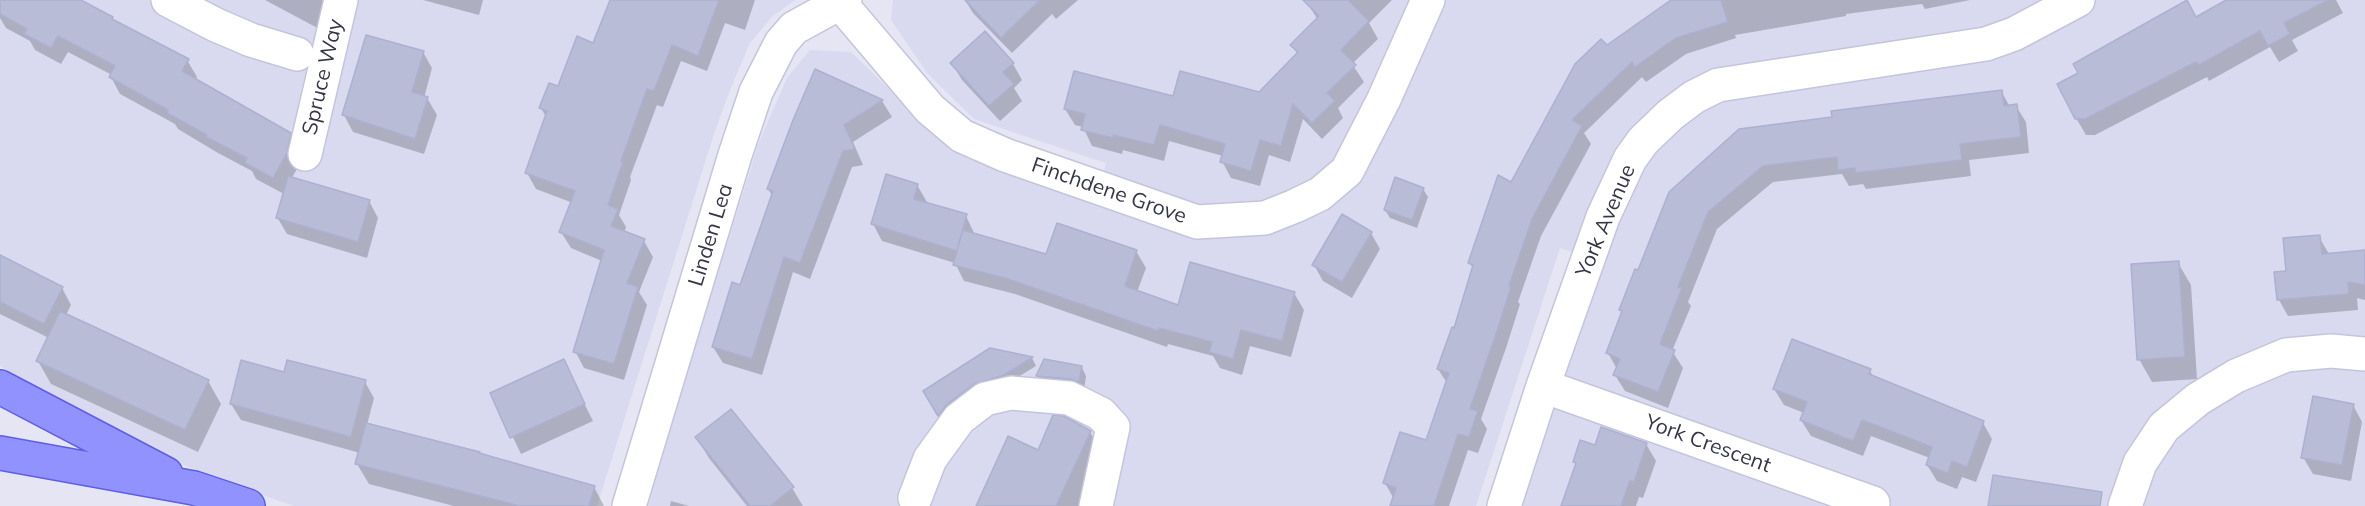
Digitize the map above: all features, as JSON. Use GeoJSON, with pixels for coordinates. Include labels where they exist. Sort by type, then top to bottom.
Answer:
{"type":"FeatureCollection","features":[{"type":"Feature","properties":{"kind":"main road"},"geometry":{"type":"LineString","coordinates":[[0,387],[194,488]]}},
{"type":"Feature","properties":{"kind":"main road"},"geometry":{"type":"LineString","coordinates":[[0,453],[194,488],[248,506]]}},
{"type":"Feature","properties":{"kind":"street"},"geometry":{"type":"LineString","coordinates":[[168,0],[234,32],[297,54]]}},
{"type":"Feature","properties":{"kind":"street","name":"Spruce Way"},"geometry":{"type":"LineString","coordinates":[[305,154],[341,0]]}},
{"type":"Feature","properties":{"kind":"street","name":"Finchdene Grove"},"geometry":{"type":"LineString","coordinates":[[843,2],[930,109],[962,136],[1005,155],[1197,222],[1265,218],[1320,194],[1347,171],[1384,99],[1428,0]]}},
{"type":"Feature","properties":{"kind":"street","name":"York Avenue"},"geometry":{"type":"LineString","coordinates":[[1504,506],[1543,386],[1603,217],[1630,159],[1670,116],[1694,97],[1718,86],[1986,44],[2014,34],[2078,0]]}},
{"type":"Feature","properties":{"kind":"street","name":"Linden Lea"},"geometry":{"type":"LineString","coordinates":[[629,506],[735,154],[756,92],[781,43],[794,28],[843,2]]}},
{"type":"Feature","properties":{"kind":"street"},"geometry":{"type":"LineString","coordinates":[[2126,506],[2140,463],[2164,427],[2198,399],[2236,376],[2286,355],[2331,351],[2365,354]]}},
{"type":"Feature","properties":{"kind":"street","name":"York Crescent"},"geometry":{"type":"LineString","coordinates":[[1543,386],[1876,495]]}},
{"type":"Feature","properties":{"kind":"street"},"geometry":{"type":"LineString","coordinates":[[915,498],[930,459],[959,419],[985,399],[1011,393],[1069,398],[1101,414],[1113,427],[1096,506]]}},
{"type":"Feature","properties":{"kind":"shaded area"},"geometry":{"type":"Polygon","coordinates":[[[0,0],[795,0],[773,16],[750,43],[730,90],[713,137],[597,506],[294,506],[169,459],[87,416],[0,366],[0,0]]]}},
{"type":"Feature","properties":{"kind":"shaded area"},"geometry":{"type":"Polygon","coordinates":[[[893,0],[2365,0],[2365,506],[1517,506],[1596,260],[1560,248],[1476,506],[648,506],[686,375],[759,142],[787,78],[810,50],[851,52],[952,150],[1097,202],[1106,163],[974,119],[928,74],[891,20],[893,0]]]}},
{"type":"Feature","properties":{"kind":"building"},"geometry":{"type":"Polygon","coordinates":[[[0,0],[81,0],[113,17],[112,19],[189,59],[182,71],[291,133],[287,153],[273,178],[245,163],[247,158],[206,137],[207,135],[167,113],[168,110],[109,77],[115,66],[58,36],[51,48],[24,34],[27,29],[0,14],[0,0]]]}},
{"type":"Feature","properties":{"kind":"building"},"geometry":{"type":"Polygon","coordinates":[[[610,0],[719,0],[698,56],[672,45],[654,91],[647,89],[608,205],[618,209],[611,226],[645,239],[627,283],[638,287],[614,364],[573,352],[604,250],[559,232],[575,191],[525,173],[547,111],[539,108],[549,83],[558,86],[577,36],[593,43],[610,0]]]}},
{"type":"Feature","properties":{"kind":"building"},"geometry":{"type":"Polygon","coordinates":[[[965,0],[1040,0],[1001,38],[965,0]]]}},
{"type":"Feature","properties":{"kind":"building"},"geometry":{"type":"Polygon","coordinates":[[[1303,0],[1348,0],[1369,21],[1341,50],[1356,65],[1327,93],[1335,101],[1312,123],[1293,104],[1281,146],[1260,140],[1251,171],[1220,162],[1225,144],[1160,125],[1154,145],[1113,135],[1113,138],[1081,130],[1085,114],[1064,109],[1074,71],[1173,96],[1180,71],[1259,92],[1298,52],[1290,45],[1319,16],[1303,0]]]}},
{"type":"Feature","properties":{"kind":"building"},"geometry":{"type":"Polygon","coordinates":[[[1671,0],[1721,0],[1728,22],[1676,38],[1635,67],[1632,62],[1572,120],[1582,126],[1532,219],[1470,409],[1478,411],[1469,437],[1458,434],[1434,506],[1390,506],[1396,488],[1383,483],[1400,432],[1426,440],[1449,373],[1437,369],[1452,327],[1454,328],[1473,265],[1468,263],[1498,175],[1511,182],[1575,64],[1601,39],[1607,45],[1671,0]]]}},
{"type":"Feature","properties":{"kind":"building"},"geometry":{"type":"Polygon","coordinates":[[[2187,0],[2196,17],[2226,0],[2328,0],[2284,23],[2290,34],[2268,46],[2260,31],[2199,65],[2196,62],[2085,119],[2075,119],[2057,84],[2078,73],[2073,64],[2187,0]]]}},
{"type":"Feature","properties":{"kind":"building"},"geometry":{"type":"Polygon","coordinates":[[[985,31],[1014,63],[1003,72],[1014,84],[989,106],[950,63],[985,31]]]}},
{"type":"Feature","properties":{"kind":"building"},"geometry":{"type":"Polygon","coordinates":[[[366,35],[424,51],[412,92],[428,97],[415,139],[342,115],[366,35]]]}},
{"type":"Feature","properties":{"kind":"building"},"geometry":{"type":"Polygon","coordinates":[[[815,69],[883,100],[844,125],[855,149],[843,151],[800,263],[784,257],[752,359],[712,347],[732,282],[740,285],[773,191],[767,189],[815,69]]]}},
{"type":"Feature","properties":{"kind":"building"},"geometry":{"type":"Polygon","coordinates":[[[2002,90],[2004,106],[2017,104],[2021,137],[1960,144],[1962,160],[1855,173],[1855,168],[1838,170],[1837,157],[1763,166],[1708,212],[1678,287],[1682,288],[1660,344],[1675,350],[1658,392],[1613,375],[1620,359],[1606,353],[1622,311],[1619,310],[1635,269],[1638,270],[1669,192],[1739,129],[1832,117],[1831,111],[2002,90]]]}},
{"type":"Feature","properties":{"kind":"building"},"geometry":{"type":"Polygon","coordinates":[[[886,174],[918,184],[914,199],[967,214],[957,250],[963,230],[1046,254],[1057,223],[1137,250],[1125,286],[1178,305],[1190,262],[1295,292],[1282,341],[1241,330],[1233,359],[1209,352],[1212,342],[1159,328],[1158,331],[1005,278],[953,265],[957,251],[871,224],[886,174]]]}},
{"type":"Feature","properties":{"kind":"building"},"geometry":{"type":"Polygon","coordinates":[[[288,176],[370,200],[358,242],[276,218],[288,176]]]}},
{"type":"Feature","properties":{"kind":"building"},"geometry":{"type":"Polygon","coordinates":[[[1395,177],[1424,188],[1412,220],[1384,210],[1395,177]]]}},
{"type":"Feature","properties":{"kind":"building"},"geometry":{"type":"Polygon","coordinates":[[[1342,214],[1372,232],[1342,282],[1312,265],[1342,214]]]}},
{"type":"Feature","properties":{"kind":"building"},"geometry":{"type":"Polygon","coordinates":[[[2320,235],[2322,254],[2365,250],[2365,285],[2348,282],[2349,294],[2277,300],[2274,272],[2286,271],[2283,238],[2320,235]]]}},
{"type":"Feature","properties":{"kind":"building"},"geometry":{"type":"Polygon","coordinates":[[[0,255],[63,287],[44,324],[0,302],[0,255]]]}},
{"type":"Feature","properties":{"kind":"building"},"geometry":{"type":"Polygon","coordinates":[[[2179,261],[2185,357],[2137,360],[2131,264],[2179,261]]]}},
{"type":"Feature","properties":{"kind":"building"},"geometry":{"type":"Polygon","coordinates":[[[60,311],[209,380],[185,430],[36,361],[60,311]]]}},
{"type":"Feature","properties":{"kind":"building"},"geometry":{"type":"Polygon","coordinates":[[[1792,339],[1871,369],[1869,374],[1984,421],[1967,467],[1952,461],[1948,473],[1926,465],[1932,447],[1862,420],[1853,441],[1800,420],[1807,402],[1773,389],[1792,339]]]}},
{"type":"Feature","properties":{"kind":"building"},"geometry":{"type":"Polygon","coordinates":[[[990,348],[1033,357],[1004,375],[974,384],[947,404],[938,416],[923,391],[990,348]]]}},
{"type":"Feature","properties":{"kind":"building"},"geometry":{"type":"Polygon","coordinates":[[[564,359],[585,404],[510,438],[490,393],[564,359]]]}},
{"type":"Feature","properties":{"kind":"building"},"geometry":{"type":"Polygon","coordinates":[[[1044,359],[1082,366],[1079,382],[1071,379],[1036,376],[1044,359]]]}},
{"type":"Feature","properties":{"kind":"building"},"geometry":{"type":"Polygon","coordinates":[[[241,360],[284,372],[287,360],[366,380],[351,437],[230,404],[241,360]]]}},
{"type":"Feature","properties":{"kind":"building"},"geometry":{"type":"Polygon","coordinates":[[[2313,396],[2354,404],[2342,465],[2301,458],[2313,396]]]}},
{"type":"Feature","properties":{"kind":"building"},"geometry":{"type":"Polygon","coordinates":[[[731,409],[794,487],[770,506],[750,506],[695,437],[731,409]]]}},
{"type":"Feature","properties":{"kind":"building"},"geometry":{"type":"Polygon","coordinates":[[[1053,415],[1064,416],[1091,431],[1056,506],[976,506],[1008,436],[1038,450],[1053,415]]]}},
{"type":"Feature","properties":{"kind":"building"},"geometry":{"type":"Polygon","coordinates":[[[366,423],[480,452],[595,486],[589,506],[520,506],[355,464],[366,423]]]}},
{"type":"Feature","properties":{"kind":"building"},"geometry":{"type":"Polygon","coordinates":[[[1601,427],[1647,443],[1634,482],[1630,481],[1621,506],[1561,506],[1576,463],[1573,462],[1580,440],[1595,445],[1601,427]]]}},
{"type":"Feature","properties":{"kind":"building"},"geometry":{"type":"Polygon","coordinates":[[[1993,475],[2102,492],[2100,506],[1988,506],[1993,475]]]}}]}
